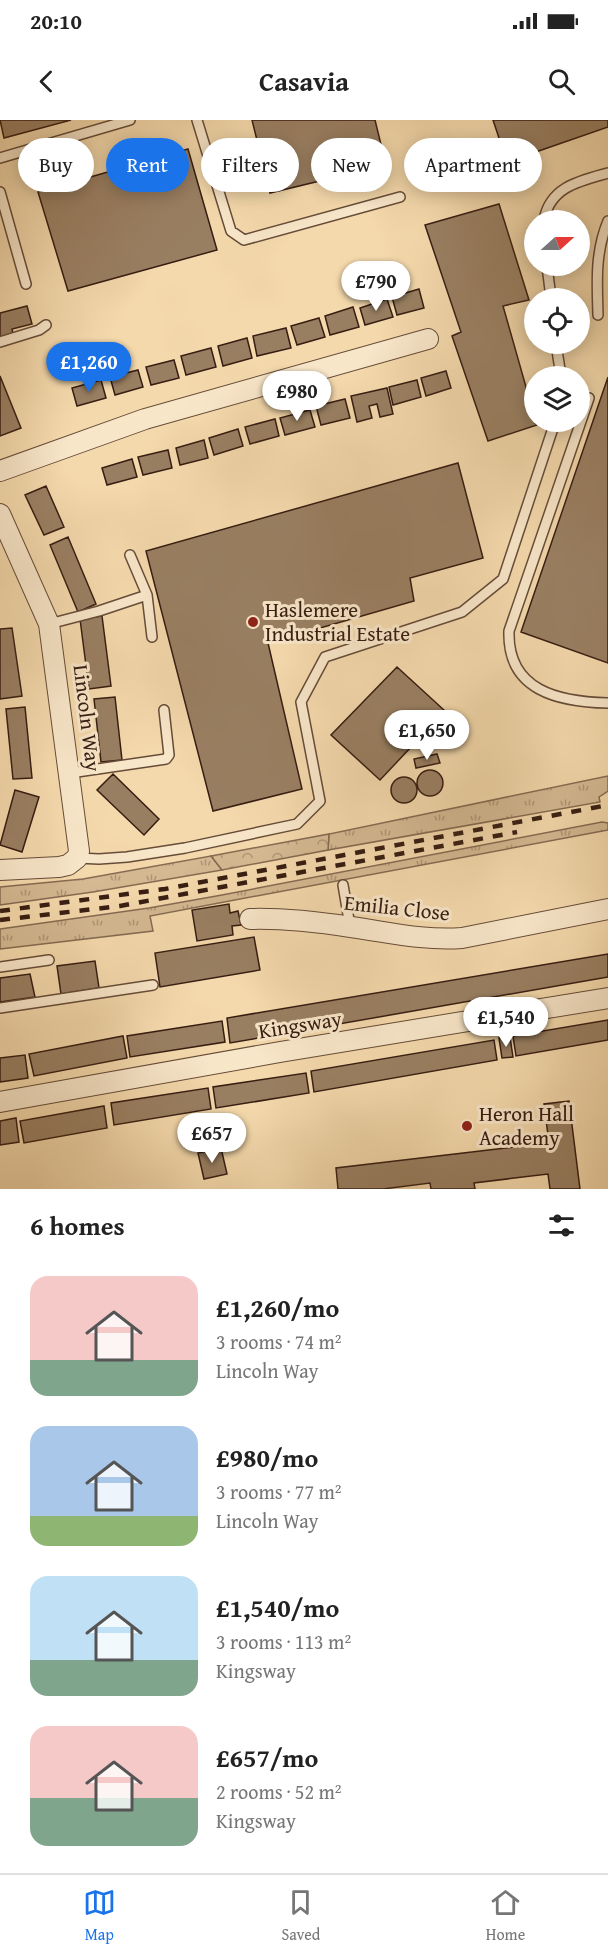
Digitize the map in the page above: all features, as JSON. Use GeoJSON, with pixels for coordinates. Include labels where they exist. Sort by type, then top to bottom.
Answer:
{"type":"FeatureCollection","features":[{"type":"Feature","properties":{"kind":"street"},"geometry":{"type":"LineString","coordinates":[[0,471],[145,419],[428,339]]}},
{"type":"Feature","properties":{"kind":"street","name":"Lincoln Way"},"geometry":{"type":"LineString","coordinates":[[0,514],[49,624],[70,773],[79,851],[77,858]]}},
{"type":"Feature","properties":{"kind":"street"},"geometry":{"type":"LineString","coordinates":[[0,870],[60,867],[68,865],[77,858]]}},
{"type":"Feature","properties":{"kind":"street","name":"Emilia Close"},"geometry":{"type":"LineString","coordinates":[[250,919],[350,926],[444,940],[608,909]]}},
{"type":"Feature","properties":{"kind":"street","name":"Kingsway"},"geometry":{"type":"LineString","coordinates":[[0,1102],[280,1052],[608,998]]}},
{"type":"Feature","properties":{"kind":"lane"},"geometry":{"type":"LineString","coordinates":[[0,158],[130,120]]}},
{"type":"Feature","properties":{"kind":"lane"},"geometry":{"type":"LineString","coordinates":[[197,120],[231,231],[244,240],[400,197]]}},
{"type":"Feature","properties":{"kind":"lane"},"geometry":{"type":"LineString","coordinates":[[546,210],[554,195],[580,180],[608,173]]}},
{"type":"Feature","properties":{"kind":"lane"},"geometry":{"type":"LineString","coordinates":[[0,192],[26,285]]}},
{"type":"Feature","properties":{"kind":"lane"},"geometry":{"type":"LineString","coordinates":[[598,315],[597,262],[601,237],[608,220]]}},
{"type":"Feature","properties":{"kind":"lane"},"geometry":{"type":"LineString","coordinates":[[0,342],[39,330],[46,325]]}},
{"type":"Feature","properties":{"kind":"lane"},"geometry":{"type":"LineString","coordinates":[[77,858],[118,858],[185,848],[297,824],[320,801],[301,702],[325,657],[462,612],[504,579],[552,432]]}},
{"type":"Feature","properties":{"kind":"lane"},"geometry":{"type":"LineString","coordinates":[[577,432],[509,631],[508,646],[515,667],[526,681],[539,690],[564,699],[608,703]]}},
{"type":"Feature","properties":{"kind":"lane"},"geometry":{"type":"LineString","coordinates":[[130,555],[147,595],[152,637]]}},
{"type":"Feature","properties":{"kind":"lane"},"geometry":{"type":"LineString","coordinates":[[49,624],[147,595]]}},
{"type":"Feature","properties":{"kind":"lane"},"geometry":{"type":"LineString","coordinates":[[70,773],[166,759],[169,755],[164,710]]}},
{"type":"Feature","properties":{"kind":"lane"},"geometry":{"type":"LineString","coordinates":[[343,885],[350,926]]}},
{"type":"Feature","properties":{"kind":"lane"},"geometry":{"type":"LineString","coordinates":[[0,967],[49,960]]}},
{"type":"Feature","properties":{"kind":"lane"},"geometry":{"type":"LineString","coordinates":[[0,1008],[153,985]]}},
{"type":"Feature","properties":{"kind":"green space"},"geometry":{"type":"Polygon","coordinates":[[[608,776],[608,791],[599,797],[600,802],[328,850],[329,834],[608,776]]]}},
{"type":"Feature","properties":{"kind":"green space"},"geometry":{"type":"Polygon","coordinates":[[[602,822],[608,823],[608,830],[150,916],[153,931],[0,949],[0,929],[149,908],[602,822]]]}},
{"type":"Feature","properties":{"kind":"green space"},"geometry":{"type":"Polygon","coordinates":[[[329,834],[328,850],[222,870],[211,856],[329,834]]]}},
{"type":"Feature","properties":{"kind":"green space"},"geometry":{"type":"Polygon","coordinates":[[[211,856],[222,870],[0,905],[0,887],[83,879],[211,856]]]}},
{"type":"Feature","properties":{"kind":"building"},"geometry":{"type":"Polygon","coordinates":[[[0,120],[71,120],[4,138],[0,120]]]}},
{"type":"Feature","properties":{"kind":"building"},"geometry":{"type":"Polygon","coordinates":[[[252,120],[375,120],[379,138],[311,138],[311,183],[299,186],[299,138],[256,138],[252,120]]]}},
{"type":"Feature","properties":{"kind":"building"},"geometry":{"type":"Polygon","coordinates":[[[493,120],[608,120],[608,127],[542,150],[542,138],[499,138],[493,120]]]}},
{"type":"Feature","properties":{"kind":"building"},"geometry":{"type":"Polygon","coordinates":[[[189,152],[217,250],[68,291],[38,192],[94,192],[94,176],[106,173],[106,192],[189,192],[189,152]]]}},
{"type":"Feature","properties":{"kind":"building"},"geometry":{"type":"Polygon","coordinates":[[[499,204],[525,288],[524,301],[503,306],[524,380],[524,429],[488,441],[452,336],[461,332],[425,225],[499,204]]]}},
{"type":"Feature","properties":{"kind":"building"},"geometry":{"type":"Polygon","coordinates":[[[419,289],[424,308],[397,315],[392,297],[419,289]]]}},
{"type":"Feature","properties":{"kind":"building"},"geometry":{"type":"Polygon","coordinates":[[[387,299],[393,317],[365,325],[360,308],[387,299]]]}},
{"type":"Feature","properties":{"kind":"building"},"geometry":{"type":"Polygon","coordinates":[[[27,306],[32,324],[12,329],[13,334],[0,337],[0,313],[27,306]]]}},
{"type":"Feature","properties":{"kind":"building"},"geometry":{"type":"Polygon","coordinates":[[[353,307],[359,327],[330,335],[325,316],[353,307]]]}},
{"type":"Feature","properties":{"kind":"building"},"geometry":{"type":"Polygon","coordinates":[[[319,318],[325,337],[297,345],[291,326],[319,318]]]}},
{"type":"Feature","properties":{"kind":"building"},"geometry":{"type":"Polygon","coordinates":[[[286,328],[291,348],[257,356],[253,336],[286,328]]]}},
{"type":"Feature","properties":{"kind":"building"},"geometry":{"type":"Polygon","coordinates":[[[247,338],[252,358],[223,366],[218,346],[247,338]]]}},
{"type":"Feature","properties":{"kind":"building"},"geometry":{"type":"Polygon","coordinates":[[[211,348],[216,367],[186,375],[181,356],[211,348]]]}},
{"type":"Feature","properties":{"kind":"building"},"geometry":{"type":"Polygon","coordinates":[[[174,360],[179,378],[151,385],[146,367],[174,360]]]}},
{"type":"Feature","properties":{"kind":"building"},"geometry":{"type":"Polygon","coordinates":[[[138,370],[143,387],[115,395],[110,377],[138,370]]]}},
{"type":"Feature","properties":{"kind":"building"},"geometry":{"type":"Polygon","coordinates":[[[446,371],[451,388],[426,396],[421,378],[446,371]]]}},
{"type":"Feature","properties":{"kind":"building"},"geometry":{"type":"Polygon","coordinates":[[[0,376],[21,428],[0,436],[0,376]]]}},
{"type":"Feature","properties":{"kind":"building"},"geometry":{"type":"Polygon","coordinates":[[[608,377],[608,663],[521,632],[608,377]]]}},
{"type":"Feature","properties":{"kind":"building"},"geometry":{"type":"Polygon","coordinates":[[[101,380],[106,398],[77,406],[72,388],[101,380]]]}},
{"type":"Feature","properties":{"kind":"building"},"geometry":{"type":"Polygon","coordinates":[[[417,380],[421,397],[393,405],[389,387],[417,380]]]}},
{"type":"Feature","properties":{"kind":"building"},"geometry":{"type":"Polygon","coordinates":[[[387,388],[393,414],[380,417],[377,404],[369,406],[372,418],[357,422],[351,396],[387,388]]]}},
{"type":"Feature","properties":{"kind":"building"},"geometry":{"type":"Polygon","coordinates":[[[345,399],[350,418],[321,425],[316,406],[345,399]]]}},
{"type":"Feature","properties":{"kind":"building"},"geometry":{"type":"Polygon","coordinates":[[[310,410],[315,427],[285,435],[280,418],[310,410]]]}},
{"type":"Feature","properties":{"kind":"building"},"geometry":{"type":"Polygon","coordinates":[[[275,419],[279,436],[250,444],[245,427],[275,419]]]}},
{"type":"Feature","properties":{"kind":"building"},"geometry":{"type":"Polygon","coordinates":[[[238,429],[243,446],[214,455],[209,438],[238,429]]]}},
{"type":"Feature","properties":{"kind":"building"},"geometry":{"type":"Polygon","coordinates":[[[204,440],[208,458],[180,465],[176,448],[204,440]]]}},
{"type":"Feature","properties":{"kind":"building"},"geometry":{"type":"Polygon","coordinates":[[[168,450],[172,468],[143,475],[138,457],[168,450]]]}},
{"type":"Feature","properties":{"kind":"building"},"geometry":{"type":"Polygon","coordinates":[[[132,459],[137,477],[107,485],[102,468],[132,459]]]}},
{"type":"Feature","properties":{"kind":"building","name":"Haslemere Industrial Estate"},"geometry":{"type":"Polygon","coordinates":[[[458,463],[483,558],[410,578],[414,601],[268,643],[302,789],[213,811],[146,551],[458,463]]]}},
{"type":"Feature","properties":{"kind":"building"},"geometry":{"type":"Polygon","coordinates":[[[46,486],[64,527],[44,535],[25,495],[46,486]]]}},
{"type":"Feature","properties":{"kind":"building"},"geometry":{"type":"Polygon","coordinates":[[[68,537],[96,604],[78,612],[50,545],[68,537]]]}},
{"type":"Feature","properties":{"kind":"building"},"geometry":{"type":"Polygon","coordinates":[[[102,616],[111,686],[89,689],[80,619],[102,616]]]}},
{"type":"Feature","properties":{"kind":"building"},"geometry":{"type":"Polygon","coordinates":[[[12,628],[22,696],[0,699],[0,629],[12,628]]]}},
{"type":"Feature","properties":{"kind":"building"},"geometry":{"type":"Polygon","coordinates":[[[397,667],[445,711],[380,780],[331,735],[397,667]]]}},
{"type":"Feature","properties":{"kind":"building"},"geometry":{"type":"Polygon","coordinates":[[[115,697],[122,760],[101,762],[94,699],[115,697]]]}},
{"type":"Feature","properties":{"kind":"building"},"geometry":{"type":"Polygon","coordinates":[[[25,707],[32,778],[13,779],[6,709],[25,707]]]}},
{"type":"Feature","properties":{"kind":"building"},"geometry":{"type":"Polygon","coordinates":[[[437,754],[440,763],[416,768],[414,759],[437,754]]]}},
{"type":"Feature","properties":{"kind":"building"},"geometry":{"type":"Polygon","coordinates":[[[430,770],[439,774],[443,783],[439,792],[430,796],[421,792],[417,783],[421,774],[430,770]]]}},
{"type":"Feature","properties":{"kind":"building"},"geometry":{"type":"Polygon","coordinates":[[[113,774],[159,819],[144,835],[97,790],[113,774]]]}},
{"type":"Feature","properties":{"kind":"building"},"geometry":{"type":"Polygon","coordinates":[[[404,777],[413,781],[417,790],[413,799],[404,803],[395,799],[391,790],[395,781],[404,777]]]}},
{"type":"Feature","properties":{"kind":"building"},"geometry":{"type":"Polygon","coordinates":[[[15,790],[39,797],[22,852],[0,845],[15,790]]]}},
{"type":"Feature","properties":{"kind":"building"},"geometry":{"type":"Polygon","coordinates":[[[229,904],[230,913],[238,911],[241,925],[232,926],[233,935],[197,941],[192,910],[229,904]]]}},
{"type":"Feature","properties":{"kind":"building"},"geometry":{"type":"Polygon","coordinates":[[[254,937],[260,970],[160,987],[155,953],[254,937]]]}},
{"type":"Feature","properties":{"kind":"building"},"geometry":{"type":"Polygon","coordinates":[[[608,954],[608,977],[230,1043],[227,1018],[608,954]]]}},
{"type":"Feature","properties":{"kind":"building"},"geometry":{"type":"Polygon","coordinates":[[[95,961],[99,988],[61,994],[57,966],[95,961]]]}},
{"type":"Feature","properties":{"kind":"building"},"geometry":{"type":"Polygon","coordinates":[[[30,974],[35,997],[0,1002],[0,978],[30,974]]]}},
{"type":"Feature","properties":{"kind":"building"},"geometry":{"type":"Polygon","coordinates":[[[608,1020],[608,1040],[516,1056],[513,1036],[608,1020]]]}},
{"type":"Feature","properties":{"kind":"building"},"geometry":{"type":"Polygon","coordinates":[[[222,1021],[225,1042],[130,1057],[127,1036],[222,1021]]]}},
{"type":"Feature","properties":{"kind":"building"},"geometry":{"type":"Polygon","coordinates":[[[123,1036],[127,1058],[34,1076],[29,1054],[123,1036]]]}},
{"type":"Feature","properties":{"kind":"building"},"geometry":{"type":"Polygon","coordinates":[[[510,1037],[513,1057],[502,1058],[499,1038],[510,1037]]]}},
{"type":"Feature","properties":{"kind":"building"},"geometry":{"type":"Polygon","coordinates":[[[494,1040],[497,1060],[314,1092],[311,1071],[494,1040]]]}},
{"type":"Feature","properties":{"kind":"building"},"geometry":{"type":"Polygon","coordinates":[[[25,1055],[28,1078],[0,1082],[0,1058],[25,1055]]]}},
{"type":"Feature","properties":{"kind":"building"},"geometry":{"type":"Polygon","coordinates":[[[306,1073],[309,1093],[216,1108],[213,1087],[306,1073]]]}},
{"type":"Feature","properties":{"kind":"building"},"geometry":{"type":"Polygon","coordinates":[[[208,1088],[211,1109],[114,1125],[111,1103],[208,1088]]]}},
{"type":"Feature","properties":{"kind":"building"},"geometry":{"type":"Polygon","coordinates":[[[569,1101],[580,1189],[550,1189],[548,1174],[474,1183],[475,1189],[431,1189],[430,1183],[383,1189],[338,1189],[336,1168],[549,1143],[544,1104],[569,1101]]]}},
{"type":"Feature","properties":{"kind":"building"},"geometry":{"type":"Polygon","coordinates":[[[104,1106],[107,1128],[24,1143],[20,1121],[104,1106]]]}},
{"type":"Feature","properties":{"kind":"building"},"geometry":{"type":"Polygon","coordinates":[[[16,1118],[19,1142],[0,1145],[0,1121],[16,1118]]]}},
{"type":"Feature","properties":{"kind":"building"},"geometry":{"type":"Polygon","coordinates":[[[221,1148],[227,1174],[204,1179],[198,1153],[221,1148]]]}},
{"type":"Feature","properties":{"kind":"railway"},"geometry":{"type":"LineString","coordinates":[[0,911],[165,889],[608,805]]}},
{"type":"Feature","properties":{"kind":"railway"},"geometry":{"type":"LineString","coordinates":[[0,920],[120,906],[517,832]]}},
{"type":"Feature","properties":{"kind":"place","name":"Haslemere Industrial Estate"},"geometry":{"type":"Point","coordinates":[253,622]}},
{"type":"Feature","properties":{"kind":"place","name":"Heron Hall Academy"},"geometry":{"type":"Point","coordinates":[467,1126]}}]}
